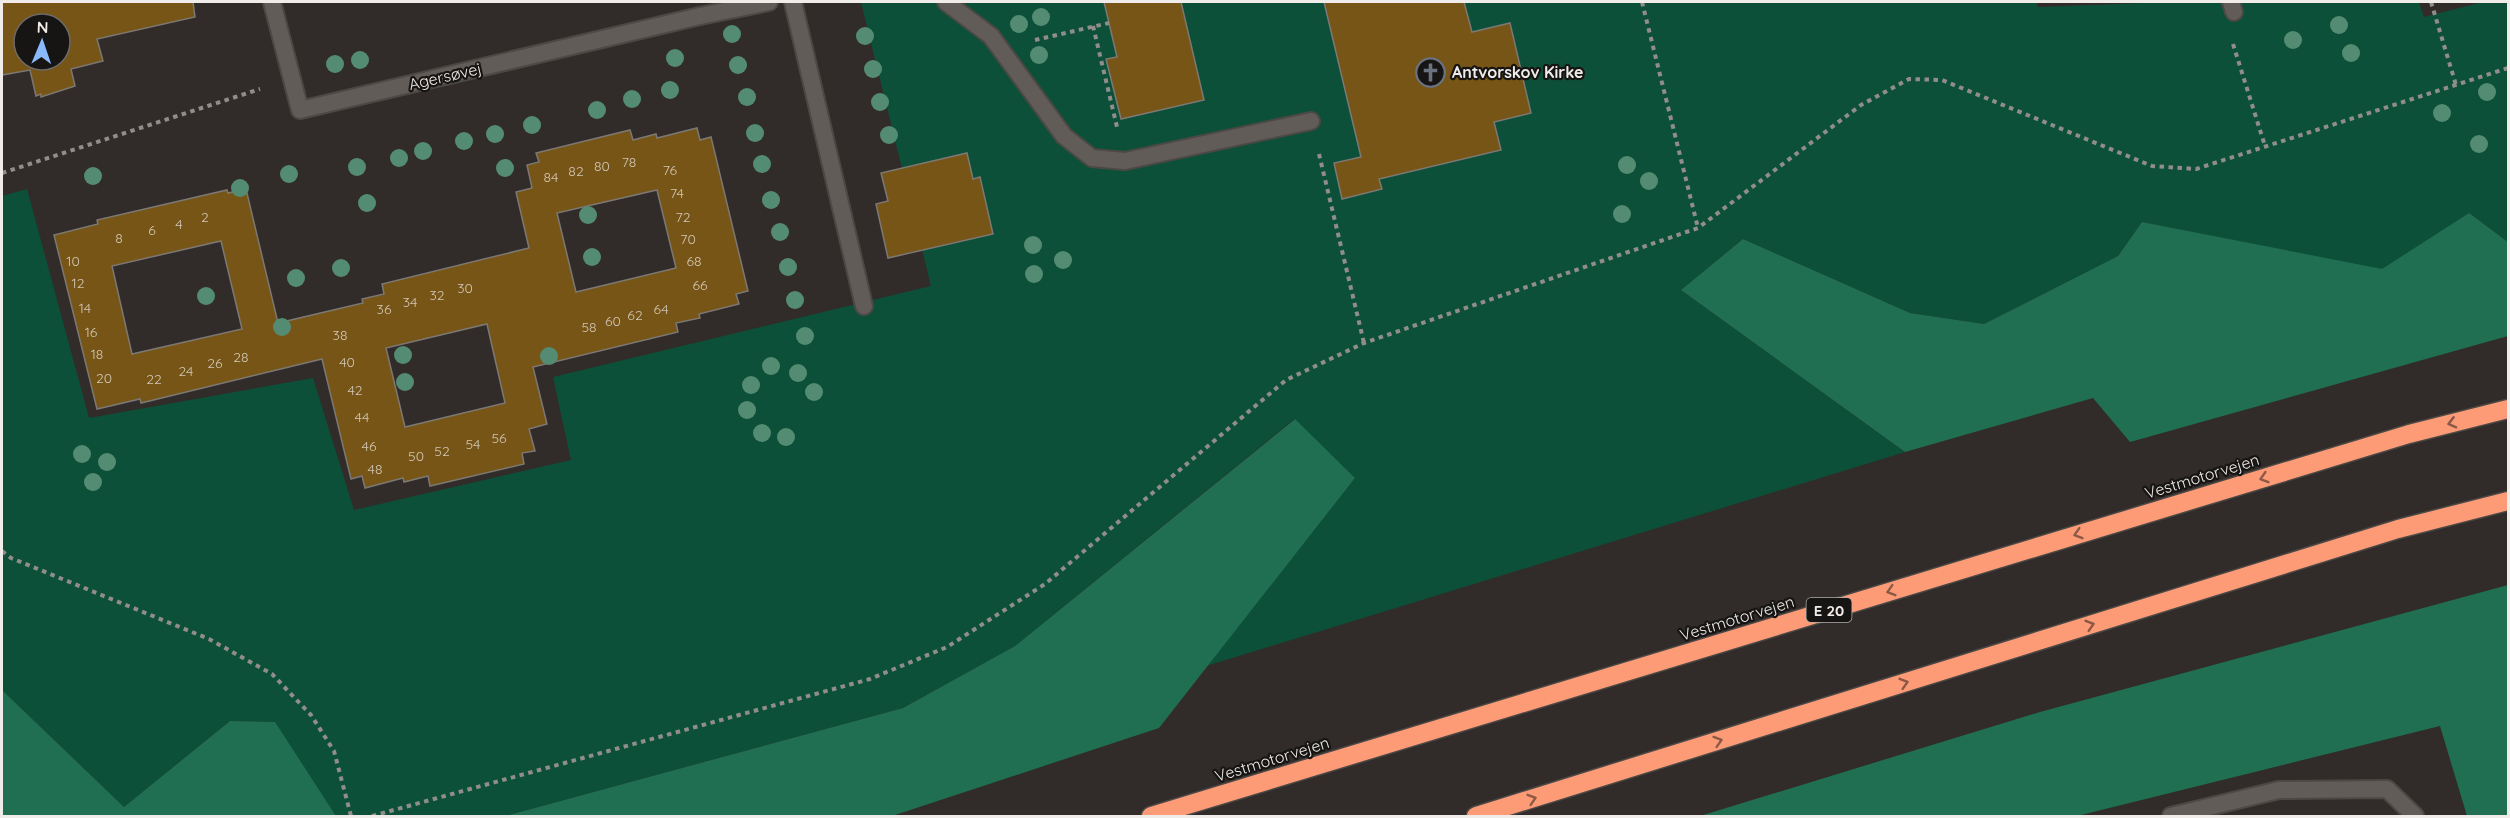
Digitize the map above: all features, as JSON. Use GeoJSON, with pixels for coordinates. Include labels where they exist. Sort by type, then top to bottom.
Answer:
{"type":"FeatureCollection","features":[{"type":"Feature","properties":{"kind":"highway","name":"Vestmotorvejen"},"geometry":{"type":"LineString","coordinates":[[1151,816],[2409,434],[2508,409]]}},
{"type":"Feature","properties":{"kind":"highway"},"geometry":{"type":"LineString","coordinates":[[1476,816],[2398,529],[2508,501]]}},
{"type":"Feature","properties":{"kind":"street","name":"Agersøvej"},"geometry":{"type":"LineString","coordinates":[[272,2],[300,110],[700,16],[769,2]]}},
{"type":"Feature","properties":{"kind":"street"},"geometry":{"type":"LineString","coordinates":[[793,2],[864,306]]}},
{"type":"Feature","properties":{"kind":"street"},"geometry":{"type":"LineString","coordinates":[[946,2],[991,36],[1064,136],[1092,158],[1125,161],[1311,122]]}},
{"type":"Feature","properties":{"kind":"street"},"geometry":{"type":"LineString","coordinates":[[2171,816],[2279,790],[2387,789],[2415,816]]}},
{"type":"Feature","properties":{"kind":"path"},"geometry":{"type":"LineString","coordinates":[[1642,2],[1698,228]]}},
{"type":"Feature","properties":{"kind":"path"},"geometry":{"type":"LineString","coordinates":[[2431,2],[2456,84]]}},
{"type":"Feature","properties":{"kind":"path"},"geometry":{"type":"LineString","coordinates":[[2232,7],[2228,29],[2265,146]]}},
{"type":"Feature","properties":{"kind":"path"},"geometry":{"type":"LineString","coordinates":[[999,48],[1109,22]]}},
{"type":"Feature","properties":{"kind":"path"},"geometry":{"type":"LineString","coordinates":[[1094,26],[1125,161]]}},
{"type":"Feature","properties":{"kind":"path"},"geometry":{"type":"LineString","coordinates":[[372,816],[870,679],[947,647],[1045,584],[1286,380],[1364,343],[1698,228],[1862,105],[1909,79],[1942,80],[2152,166],[2196,169],[2508,68]]}},
{"type":"Feature","properties":{"kind":"path"},"geometry":{"type":"LineString","coordinates":[[2,173],[291,79]]}},
{"type":"Feature","properties":{"kind":"path"},"geometry":{"type":"LineString","coordinates":[[1311,122],[1364,343]]}},
{"type":"Feature","properties":{"kind":"path"},"geometry":{"type":"LineString","coordinates":[[2,551],[11,558],[209,639],[272,674],[311,715],[334,751],[351,816]]}},
{"type":"Feature","properties":{"kind":"green space"},"geometry":{"type":"Polygon","coordinates":[[[861,2],[2036,2],[2038,7],[2171,2],[2419,2],[2424,17],[2483,2],[2508,2],[2508,242],[2469,213],[2383,270],[2142,222],[2118,256],[1984,324],[1910,313],[1743,239],[1681,290],[1905,452],[1206,666],[1355,478],[1294,419],[1015,646],[903,708],[505,816],[336,816],[274,722],[230,721],[124,807],[2,690],[2,196],[27,189],[89,418],[313,378],[354,510],[571,460],[553,377],[931,286],[861,2]]]}},
{"type":"Feature","properties":{"kind":"green space"},"geometry":{"type":"Polygon","coordinates":[[[2469,213],[2508,242],[2508,336],[2130,442],[2093,398],[1905,452],[1681,290],[1743,239],[1910,313],[1984,324],[2118,256],[2142,222],[2382,269],[2469,213]]]}},
{"type":"Feature","properties":{"kind":"green space"},"geometry":{"type":"Polygon","coordinates":[[[1295,419],[1355,478],[1159,728],[892,816],[505,816],[903,708],[1015,646],[1295,419]]]}},
{"type":"Feature","properties":{"kind":"green space"},"geometry":{"type":"Polygon","coordinates":[[[2508,585],[2508,816],[2467,816],[2440,726],[2077,816],[1700,816],[2040,712],[2508,585]]]}},
{"type":"Feature","properties":{"kind":"green space"},"geometry":{"type":"Polygon","coordinates":[[[2,690],[124,807],[230,721],[275,722],[336,816],[2,816],[2,690]]]}},
{"type":"Feature","properties":{"kind":"building"},"geometry":{"type":"Polygon","coordinates":[[[2,2],[193,2],[195,17],[97,39],[103,61],[72,69],[72,12],[12,12],[12,72],[19,72],[2,75],[2,2]]]}},
{"type":"Feature","properties":{"kind":"building"},"geometry":{"type":"Polygon","coordinates":[[[1104,2],[1181,2],[1204,100],[1121,119],[1106,59],[1117,57],[1104,2]]]}},
{"type":"Feature","properties":{"kind":"building","name":"Antvorskov Kirke"},"geometry":{"type":"Polygon","coordinates":[[[1324,2],[1464,2],[1472,32],[1510,23],[1531,113],[1494,122],[1501,150],[1379,179],[1382,189],[1342,199],[1334,163],[1361,157],[1324,2]]]}},
{"type":"Feature","properties":{"kind":"building"},"geometry":{"type":"Polygon","coordinates":[[[30,72],[72,72],[75,86],[41,97],[41,94],[36,96],[30,72]]]}},
{"type":"Feature","properties":{"kind":"building"},"geometry":{"type":"Polygon","coordinates":[[[697,128],[700,140],[711,137],[748,291],[736,294],[739,304],[699,314],[700,318],[676,323],[678,332],[533,367],[547,424],[529,429],[535,451],[522,453],[524,464],[430,486],[428,476],[404,482],[403,478],[365,488],[362,476],[351,479],[322,359],[141,403],[140,399],[97,409],[54,235],[98,224],[97,220],[227,190],[228,193],[246,189],[278,323],[363,303],[362,299],[384,294],[382,284],[529,248],[516,192],[532,188],[527,165],[539,162],[536,153],[630,130],[633,140],[656,134],[657,138],[697,128]],[[657,190],[557,213],[576,292],[676,268],[657,190]],[[221,241],[112,266],[132,354],[242,329],[221,241]],[[487,324],[386,348],[405,427],[505,403],[487,324]]]}},
{"type":"Feature","properties":{"kind":"building"},"geometry":{"type":"Polygon","coordinates":[[[967,153],[973,179],[980,177],[993,234],[888,258],[876,204],[888,201],[881,173],[967,153]]]}},
{"type":"Feature","properties":{"kind":"place","name":"Antvorskov Kirke"},"geometry":{"type":"Point","coordinates":[1431,72]}}]}
